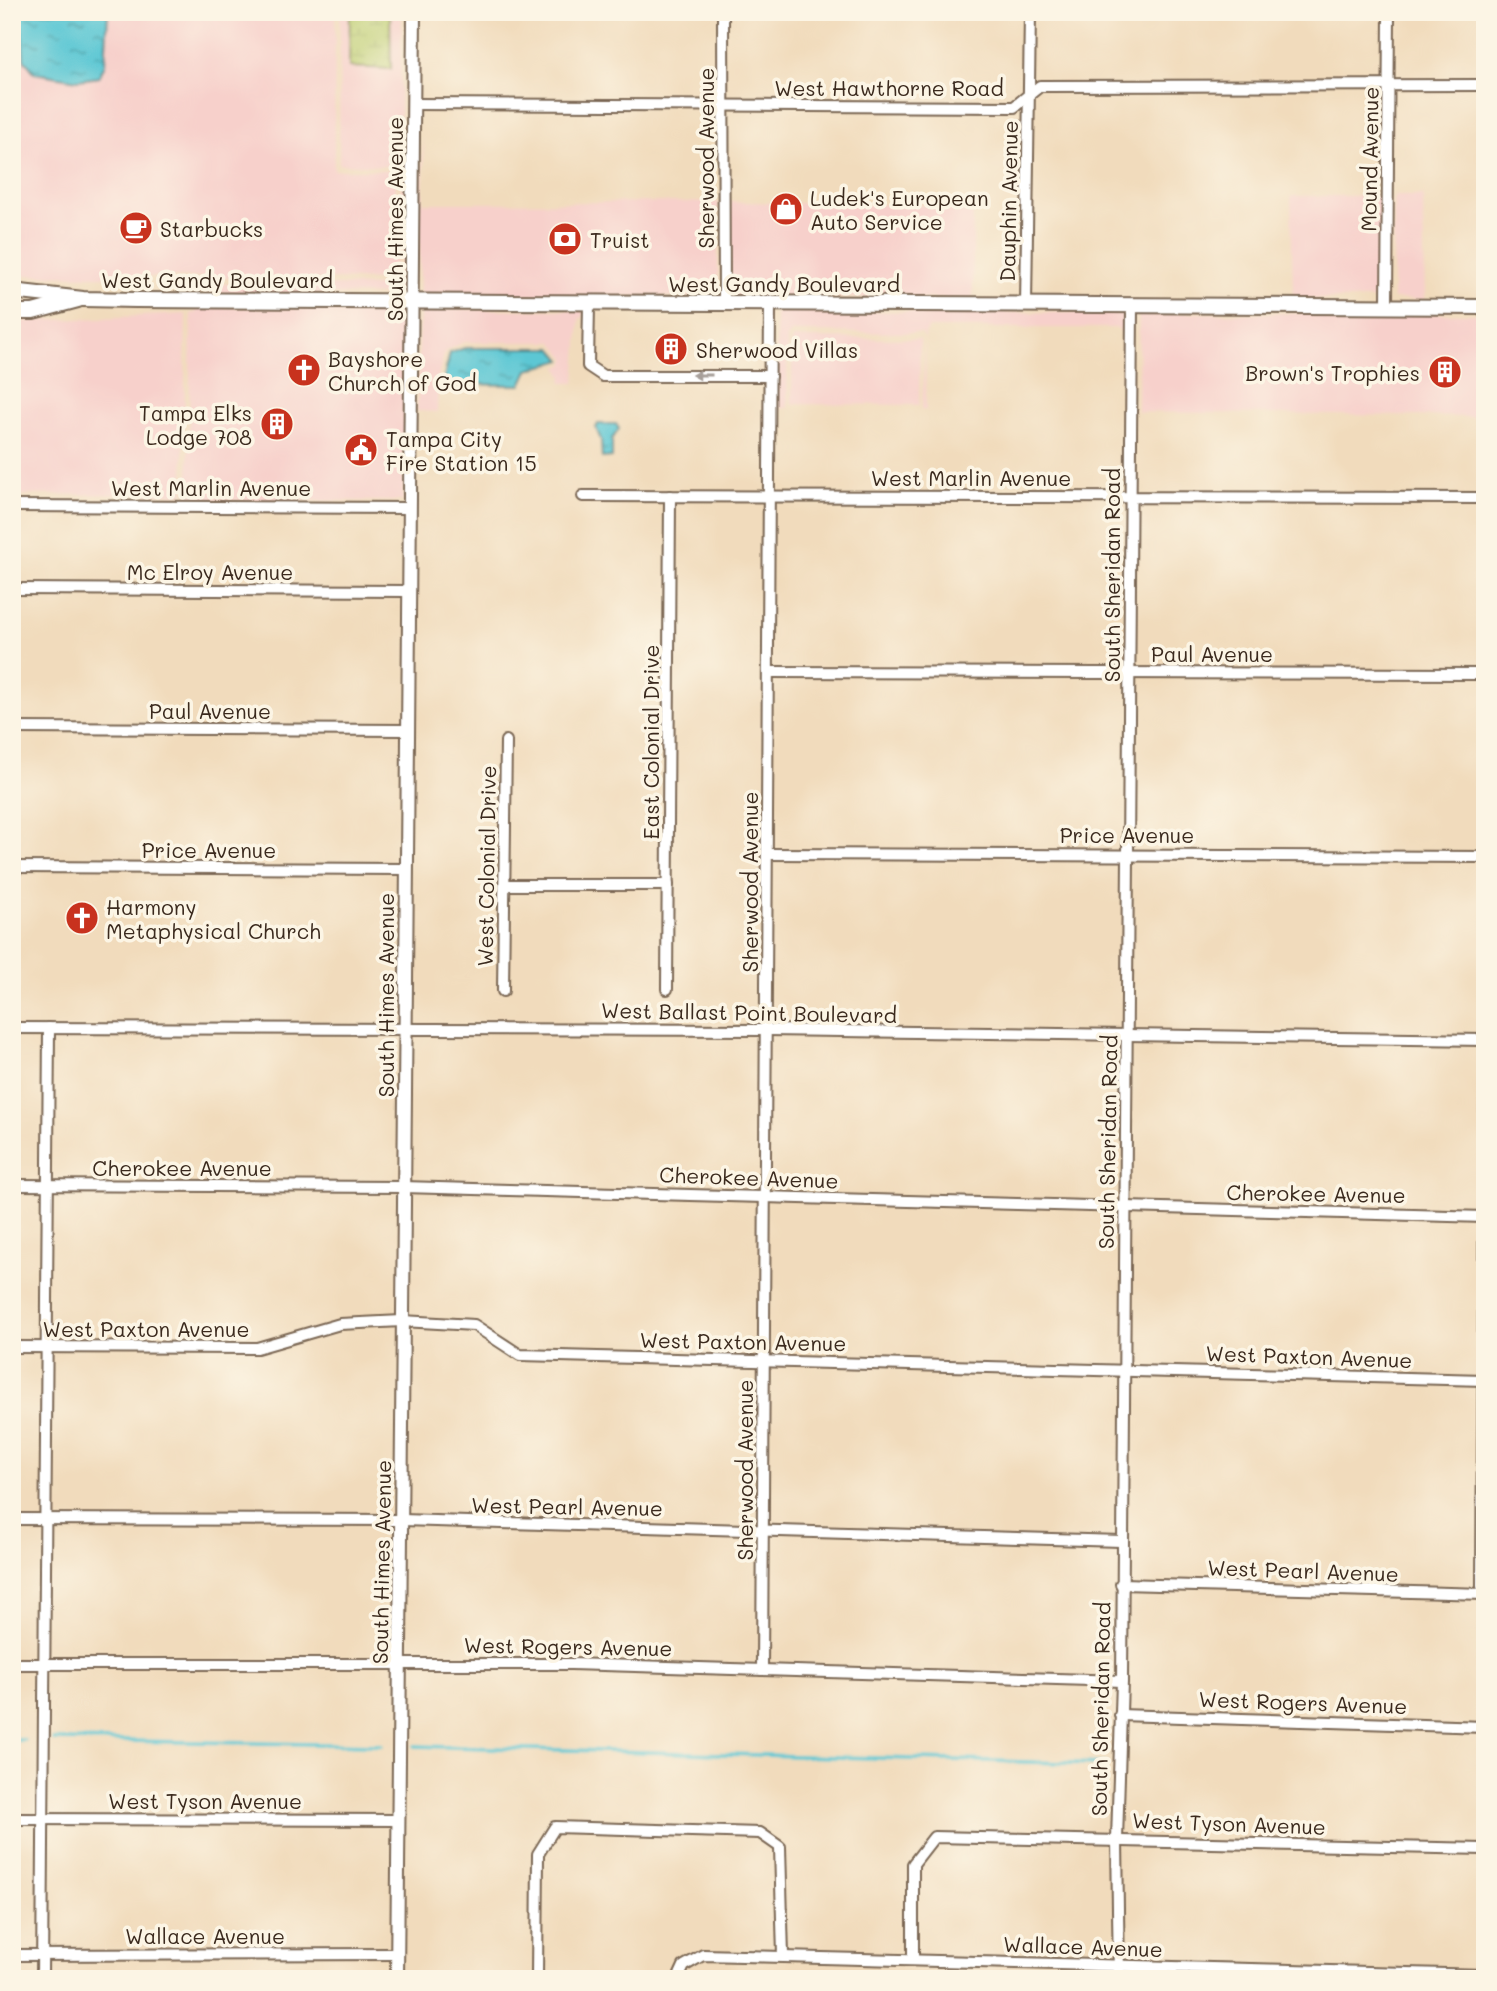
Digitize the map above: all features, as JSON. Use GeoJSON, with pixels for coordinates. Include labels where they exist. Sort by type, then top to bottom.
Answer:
{"type":"FeatureCollection","features":[{"type":"Feature","properties":{"kind":"main road","name":"West Gandy Boulevard"},"geometry":{"type":"LineString","coordinates":[[12,291],[83,299],[1485,307]]}},
{"type":"Feature","properties":{"kind":"main road","name":"West Gandy Boulevard"},"geometry":{"type":"LineString","coordinates":[[12,312],[33,312],[83,299]]}},
{"type":"Feature","properties":{"kind":"street","name":"South Himes Avenue"},"geometry":{"type":"LineString","coordinates":[[397,1979],[405,869],[414,302],[414,12]]}},
{"type":"Feature","properties":{"kind":"street","name":"Sherwood Avenue"},"geometry":{"type":"LineString","coordinates":[[723,12],[724,304]]}},
{"type":"Feature","properties":{"kind":"street","name":"Dauphin Avenue"},"geometry":{"type":"LineString","coordinates":[[1026,306],[1030,12]]}},
{"type":"Feature","properties":{"kind":"street","name":"Mound Avenue"},"geometry":{"type":"LineString","coordinates":[[1387,306],[1390,85],[1388,12]]}},
{"type":"Feature","properties":{"kind":"street","name":"West Hawthorne Road"},"geometry":{"type":"LineString","coordinates":[[413,104],[1014,107],[1040,86],[1485,85]]}},
{"type":"Feature","properties":{"kind":"street"},"geometry":{"type":"LineString","coordinates":[[589,303],[588,366],[603,376],[770,376]]}},
{"type":"Feature","properties":{"kind":"street","name":"Sherwood Avenue"},"geometry":{"type":"LineString","coordinates":[[762,1670],[770,672],[770,304]]}},
{"type":"Feature","properties":{"kind":"street","name":"South Sheridan Road"},"geometry":{"type":"LineString","coordinates":[[1119,1979],[1117,1840],[1122,1681],[1132,306]]}},
{"type":"Feature","properties":{"kind":"street","name":"West Marlin Avenue"},"geometry":{"type":"LineString","coordinates":[[583,496],[1485,498]]}},
{"type":"Feature","properties":{"kind":"street","name":"East Colonial Drive"},"geometry":{"type":"LineString","coordinates":[[667,989],[670,496]]}},
{"type":"Feature","properties":{"kind":"street","name":"West Marlin Avenue"},"geometry":{"type":"LineString","coordinates":[[12,506],[409,508]]}},
{"type":"Feature","properties":{"kind":"street","name":"Mc Elroy Avenue"},"geometry":{"type":"LineString","coordinates":[[12,589],[408,591]]}},
{"type":"Feature","properties":{"kind":"street","name":"Paul Avenue"},"geometry":{"type":"LineString","coordinates":[[770,672],[1485,674]]}},
{"type":"Feature","properties":{"kind":"street","name":"Paul Avenue"},"geometry":{"type":"LineString","coordinates":[[12,728],[407,730]]}},
{"type":"Feature","properties":{"kind":"street","name":"West Colonial Drive"},"geometry":{"type":"LineString","coordinates":[[503,991],[506,741]]}},
{"type":"Feature","properties":{"kind":"street","name":"Price Avenue"},"geometry":{"type":"LineString","coordinates":[[768,854],[1128,853],[1485,857]]}},
{"type":"Feature","properties":{"kind":"street","name":"Price Avenue"},"geometry":{"type":"LineString","coordinates":[[12,867],[405,869]]}},
{"type":"Feature","properties":{"kind":"street"},"geometry":{"type":"LineString","coordinates":[[505,885],[668,885]]}},
{"type":"Feature","properties":{"kind":"street","name":"West Ballast Point Boulevard"},"geometry":{"type":"LineString","coordinates":[[12,1028],[767,1030],[1485,1040]]}},
{"type":"Feature","properties":{"kind":"street"},"geometry":{"type":"LineString","coordinates":[[42,1979],[49,1028]]}},
{"type":"Feature","properties":{"kind":"street"},"geometry":{"type":"LineString","coordinates":[[1485,1098],[1482,1586],[1485,1592]]}},
{"type":"Feature","properties":{"kind":"street","name":"Cherokee Avenue"},"geometry":{"type":"LineString","coordinates":[[12,1185],[403,1187],[1484,1217]]}},
{"type":"Feature","properties":{"kind":"street","name":"West Paxton Avenue"},"geometry":{"type":"LineString","coordinates":[[12,1347],[257,1348],[340,1324],[402,1321],[474,1325],[520,1356],[1484,1380]]}},
{"type":"Feature","properties":{"kind":"street","name":"West Pearl Avenue"},"geometry":{"type":"LineString","coordinates":[[12,1519],[402,1520],[1121,1541]]}},
{"type":"Feature","properties":{"kind":"street","name":"West Pearl Avenue"},"geometry":{"type":"LineString","coordinates":[[1121,1584],[1485,1592]]}},
{"type":"Feature","properties":{"kind":"street","name":"West Rogers Avenue"},"geometry":{"type":"LineString","coordinates":[[12,1664],[571,1664],[1122,1681]]}},
{"type":"Feature","properties":{"kind":"street","name":"West Rogers Avenue"},"geometry":{"type":"LineString","coordinates":[[1120,1715],[1485,1727]]}},
{"type":"Feature","properties":{"kind":"street","name":"West Tyson Avenue"},"geometry":{"type":"LineString","coordinates":[[12,1819],[398,1820]]}},
{"type":"Feature","properties":{"kind":"street"},"geometry":{"type":"LineString","coordinates":[[537,1979],[538,1854],[555,1827],[760,1833],[779,1847],[783,1956]]}},
{"type":"Feature","properties":{"kind":"street","name":"West Tyson Avenue"},"geometry":{"type":"LineString","coordinates":[[913,1960],[913,1864],[934,1837],[1485,1849]]}},
{"type":"Feature","properties":{"kind":"street","name":"Wallace Avenue"},"geometry":{"type":"LineString","coordinates":[[12,1955],[397,1954]]}},
{"type":"Feature","properties":{"kind":"street","name":"Wallace Avenue"},"geometry":{"type":"LineString","coordinates":[[678,1979],[684,1966],[703,1955],[1119,1966],[1265,1975],[1485,1975]]}},
{"type":"Feature","properties":{"kind":"shaded area"},"geometry":{"type":"Polygon","coordinates":[[[12,12],[335,12],[334,170],[396,170],[395,270],[386,280],[12,275],[12,12]]]}},
{"type":"Feature","properties":{"kind":"shaded area"},"geometry":{"type":"Polygon","coordinates":[[[340,12],[350,12],[349,67],[391,69],[390,12],[402,12],[400,111],[407,195],[408,295],[194,293],[193,284],[145,283],[386,286],[400,272],[401,167],[339,164],[340,12]]]}},
{"type":"Feature","properties":{"kind":"shaded area"},"geometry":{"type":"Polygon","coordinates":[[[424,137],[423,203],[718,202],[718,297],[420,295],[419,195],[424,137]]]}},
{"type":"Feature","properties":{"kind":"shaded area"},"geometry":{"type":"Polygon","coordinates":[[[1291,196],[1382,196],[1381,299],[1293,299],[1291,196]]]}},
{"type":"Feature","properties":{"kind":"shaded area"},"geometry":{"type":"Polygon","coordinates":[[[1394,196],[1423,196],[1425,300],[1393,299],[1394,196]]]}},
{"type":"Feature","properties":{"kind":"shaded area"},"geometry":{"type":"Polygon","coordinates":[[[730,202],[973,206],[973,299],[730,297],[730,202]]]}},
{"type":"Feature","properties":{"kind":"shaded area"},"geometry":{"type":"Polygon","coordinates":[[[196,307],[408,309],[403,501],[184,500],[188,494],[191,313],[196,313],[196,307]]]}},
{"type":"Feature","properties":{"kind":"shaded area"},"geometry":{"type":"Polygon","coordinates":[[[420,309],[583,310],[583,318],[580,318],[575,383],[561,383],[563,377],[558,367],[564,365],[566,358],[553,342],[464,342],[445,351],[438,378],[445,386],[438,386],[437,412],[417,411],[420,309]]]}},
{"type":"Feature","properties":{"kind":"shaded area"},"geometry":{"type":"Polygon","coordinates":[[[776,311],[1126,313],[1125,412],[1122,412],[1123,334],[1118,328],[929,328],[925,334],[926,410],[922,410],[925,339],[922,333],[792,332],[787,338],[788,408],[777,408],[776,311]]]}},
{"type":"Feature","properties":{"kind":"shaded area"},"geometry":{"type":"Polygon","coordinates":[[[1139,313],[1485,314],[1485,417],[1138,412],[1139,313]]]}},
{"type":"Feature","properties":{"kind":"shaded area"},"geometry":{"type":"Polygon","coordinates":[[[186,314],[183,494],[12,495],[12,322],[186,314]]]}},
{"type":"Feature","properties":{"kind":"shaded area"},"geometry":{"type":"Polygon","coordinates":[[[792,338],[920,339],[919,405],[792,404],[792,338]]]}},
{"type":"Feature","properties":{"kind":"green space"},"geometry":{"type":"Polygon","coordinates":[[[350,12],[390,12],[391,69],[349,67],[350,12]]]}},
{"type":"Feature","properties":{"kind":"water"},"geometry":{"type":"Polygon","coordinates":[[[20,12],[108,12],[105,64],[99,77],[78,80],[35,73],[24,59],[20,12]]]}},
{"type":"Feature","properties":{"kind":"water"},"geometry":{"type":"Polygon","coordinates":[[[465,348],[552,348],[562,360],[528,370],[521,385],[453,384],[444,378],[450,353],[465,348]]]}},
{"type":"Feature","properties":{"kind":"water"},"geometry":{"type":"Polygon","coordinates":[[[598,424],[616,424],[619,429],[612,439],[612,457],[602,458],[601,440],[596,428],[598,424]]]}},
{"type":"Feature","properties":{"kind":"waterway"},"geometry":{"type":"LineString","coordinates":[[12,1740],[24,1740]]}},
{"type":"Feature","properties":{"kind":"waterway"},"geometry":{"type":"LineString","coordinates":[[54,1740],[382,1745]]}},
{"type":"Feature","properties":{"kind":"waterway"},"geometry":{"type":"LineString","coordinates":[[415,1746],[1105,1764]]}},
{"type":"Feature","properties":{"kind":"place","name":"Ludek's European Auto Service"},"geometry":{"type":"Point","coordinates":[786,209]}},
{"type":"Feature","properties":{"kind":"place","name":"Starbucks"},"geometry":{"type":"Point","coordinates":[136,228]}},
{"type":"Feature","properties":{"kind":"place","name":"Truist"},"geometry":{"type":"Point","coordinates":[565,239]}},
{"type":"Feature","properties":{"kind":"place","name":"Sherwood Villas"},"geometry":{"type":"Point","coordinates":[671,349]}},
{"type":"Feature","properties":{"kind":"place","name":"Bayshore Church of God"},"geometry":{"type":"Point","coordinates":[304,370]}},
{"type":"Feature","properties":{"kind":"place","name":"Brown's Trophies"},"geometry":{"type":"Point","coordinates":[1445,372]}},
{"type":"Feature","properties":{"kind":"place","name":"Tampa Elks Lodge 708"},"geometry":{"type":"Point","coordinates":[277,424]}},
{"type":"Feature","properties":{"kind":"place","name":"Tampa City Fire Station 15"},"geometry":{"type":"Point","coordinates":[361,450]}},
{"type":"Feature","properties":{"kind":"place","name":"Harmony Metaphysical Church"},"geometry":{"type":"Point","coordinates":[82,918]}}]}
